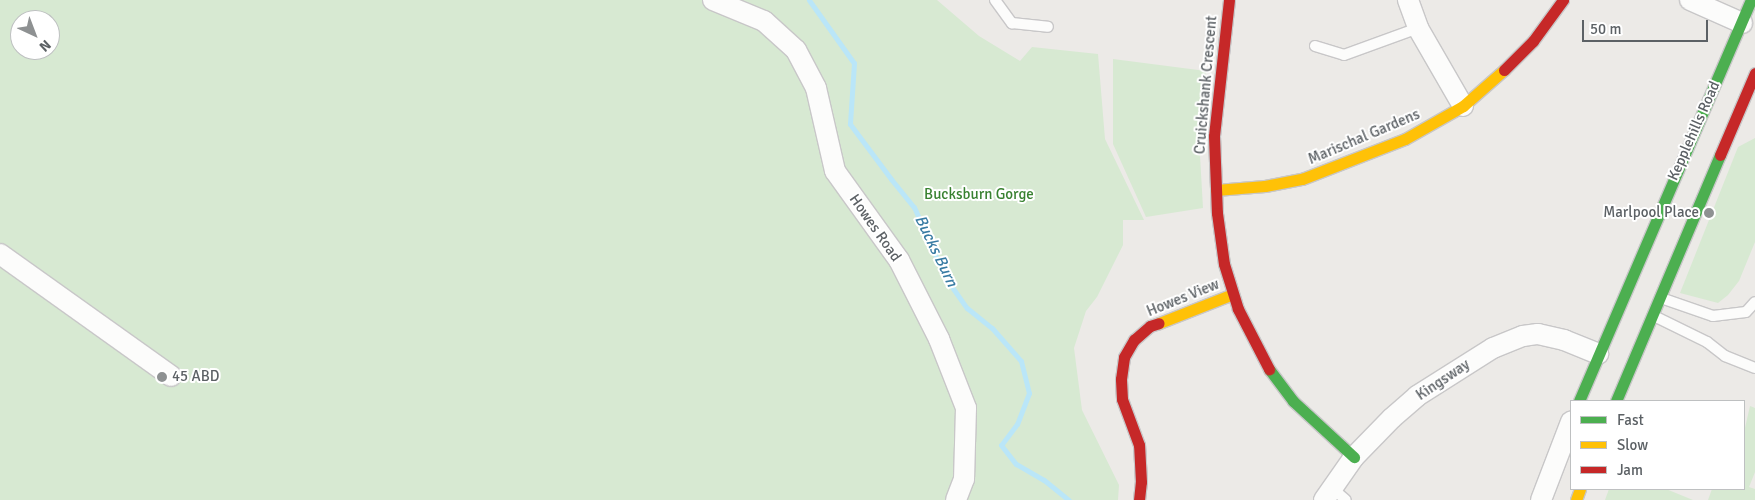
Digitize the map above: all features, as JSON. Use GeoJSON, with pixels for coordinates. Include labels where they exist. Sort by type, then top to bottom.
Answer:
{"type":"FeatureCollection","features":[{"type":"Feature","properties":{"kind":"street","name":"Howes Road"},"geometry":{"type":"LineString","coordinates":[[713,0],[764,21],[796,50],[816,88],[835,171],[899,260],[939,339],[966,408],[964,479],[956,500]]}},
{"type":"Feature","properties":{"kind":"street","name":"Cruickshank Crescent"},"geometry":{"type":"LineString","coordinates":[[1228,0],[1214,136],[1219,237],[1233,294],[1249,333],[1272,376],[1293,400],[1354,457]]}},
{"type":"Feature","properties":{"kind":"street"},"geometry":{"type":"LineString","coordinates":[[1408,0],[1418,28],[1463,106]]}},
{"type":"Feature","properties":{"kind":"street","name":"Marischal Gardens"},"geometry":{"type":"LineString","coordinates":[[1216,190],[1284,184],[1319,174],[1405,139],[1463,106],[1492,82],[1533,41],[1563,0]]}},
{"type":"Feature","properties":{"kind":"street"},"geometry":{"type":"LineString","coordinates":[[1690,0],[1742,23]]}},
{"type":"Feature","properties":{"kind":"street","name":"Kepplehills Road"},"geometry":{"type":"LineString","coordinates":[[1579,400],[1751,0]]}},
{"type":"Feature","properties":{"kind":"street"},"geometry":{"type":"LineString","coordinates":[[1616,400],[1754,78]]}},
{"type":"Feature","properties":{"kind":"street"},"geometry":{"type":"LineString","coordinates":[[0,254],[171,376]]}},
{"type":"Feature","properties":{"kind":"street","name":"Howes View"},"geometry":{"type":"LineString","coordinates":[[1139,500],[1141,482],[1139,445],[1122,399],[1121,379],[1124,357],[1134,340],[1150,326],[1233,294]]}},
{"type":"Feature","properties":{"kind":"street","name":"Kingsway"},"geometry":{"type":"LineString","coordinates":[[1334,496],[1354,457],[1392,418],[1417,396],[1482,354],[1508,341],[1538,334],[1564,340],[1598,354]]}},
{"type":"Feature","properties":{"kind":"street"},"geometry":{"type":"LineString","coordinates":[[1540,500],[1570,425]]}},
{"type":"Feature","properties":{"kind":"lane"},"geometry":{"type":"LineString","coordinates":[[994,0],[1012,23],[1048,27]]}},
{"type":"Feature","properties":{"kind":"lane"},"geometry":{"type":"LineString","coordinates":[[1315,46],[1344,55],[1418,28]]}},
{"type":"Feature","properties":{"kind":"lane"},"geometry":{"type":"LineString","coordinates":[[1660,297],[1713,316],[1746,312],[1755,302]]}},
{"type":"Feature","properties":{"kind":"lane"},"geometry":{"type":"LineString","coordinates":[[1652,315],[1707,342],[1725,356],[1755,368]]}},
{"type":"Feature","properties":{"kind":"green space","name":"Bucksburn Gorge"},"geometry":{"type":"Polygon","coordinates":[[[0,0],[937,0],[979,36],[1020,61],[1032,47],[1098,54],[1105,139],[1144,220],[1123,220],[1123,245],[1097,297],[1086,311],[1074,348],[1082,410],[1119,485],[1118,500],[0,500],[0,0]]]}},
{"type":"Feature","properties":{"kind":"green space"},"geometry":{"type":"Polygon","coordinates":[[[1113,59],[1206,71],[1199,138],[1203,208],[1146,217],[1113,144],[1113,59]]]}},
{"type":"Feature","properties":{"kind":"green space"},"geometry":{"type":"Polygon","coordinates":[[[1755,138],[1755,242],[1739,281],[1728,295],[1718,303],[1680,293],[1738,147],[1755,138]]]}},
{"type":"Feature","properties":{"kind":"green space"},"geometry":{"type":"Polygon","coordinates":[[[1750,406],[1755,408],[1755,472],[1749,487],[1755,489],[1755,500],[1708,500],[1712,490],[1745,490],[1745,428],[1750,406]]]}},
{"type":"Feature","properties":{"kind":"green space"},"geometry":{"type":"Polygon","coordinates":[[[1609,490],[1668,490],[1693,500],[1605,500],[1609,490]]]}},
{"type":"Feature","properties":{"kind":"waterway","name":"Bucks Burn"},"geometry":{"type":"LineString","coordinates":[[809,0],[854,63],[850,124],[914,207],[945,277],[967,308],[992,328],[1021,361],[1029,393],[1017,424],[1001,445],[1016,464],[1044,480],[1069,500]]}},
{"type":"Feature","properties":{"kind":"traffic: fast"},"geometry":{"type":"LineString","coordinates":[[1579,400],[1751,0]]}},
{"type":"Feature","properties":{"kind":"traffic: fast"},"geometry":{"type":"LineString","coordinates":[[1616,400],[1720,155]]}},
{"type":"Feature","properties":{"kind":"traffic: fast"},"geometry":{"type":"LineString","coordinates":[[1269,369],[1293,401],[1354,457]]}},
{"type":"Feature","properties":{"kind":"traffic: slow"},"geometry":{"type":"LineString","coordinates":[[1216,190],[1265,186],[1302,179],[1405,139],[1463,106],[1504,70]]}},
{"type":"Feature","properties":{"kind":"traffic: slow"},"geometry":{"type":"LineString","coordinates":[[1159,323],[1233,294]]}},
{"type":"Feature","properties":{"kind":"traffic: slow"},"geometry":{"type":"LineString","coordinates":[[1576,500],[1580,490]]}},
{"type":"Feature","properties":{"kind":"traffic: jam"},"geometry":{"type":"LineString","coordinates":[[1229,0],[1214,136],[1217,213],[1224,264],[1238,309],[1269,369]]}},
{"type":"Feature","properties":{"kind":"traffic: jam"},"geometry":{"type":"LineString","coordinates":[[1504,70],[1533,41],[1563,0]]}},
{"type":"Feature","properties":{"kind":"traffic: jam"},"geometry":{"type":"LineString","coordinates":[[1720,155],[1755,73]]}},
{"type":"Feature","properties":{"kind":"traffic: jam"},"geometry":{"type":"LineString","coordinates":[[1139,500],[1141,482],[1139,445],[1122,399],[1121,379],[1124,357],[1134,340],[1150,326],[1159,323]]}},
{"type":"Feature","properties":{"kind":"place","name":"Marlpool Place"},"geometry":{"type":"Point","coordinates":[1709,213]}},
{"type":"Feature","properties":{"kind":"place","name":"45 ABD"},"geometry":{"type":"Point","coordinates":[162,377]}}]}
